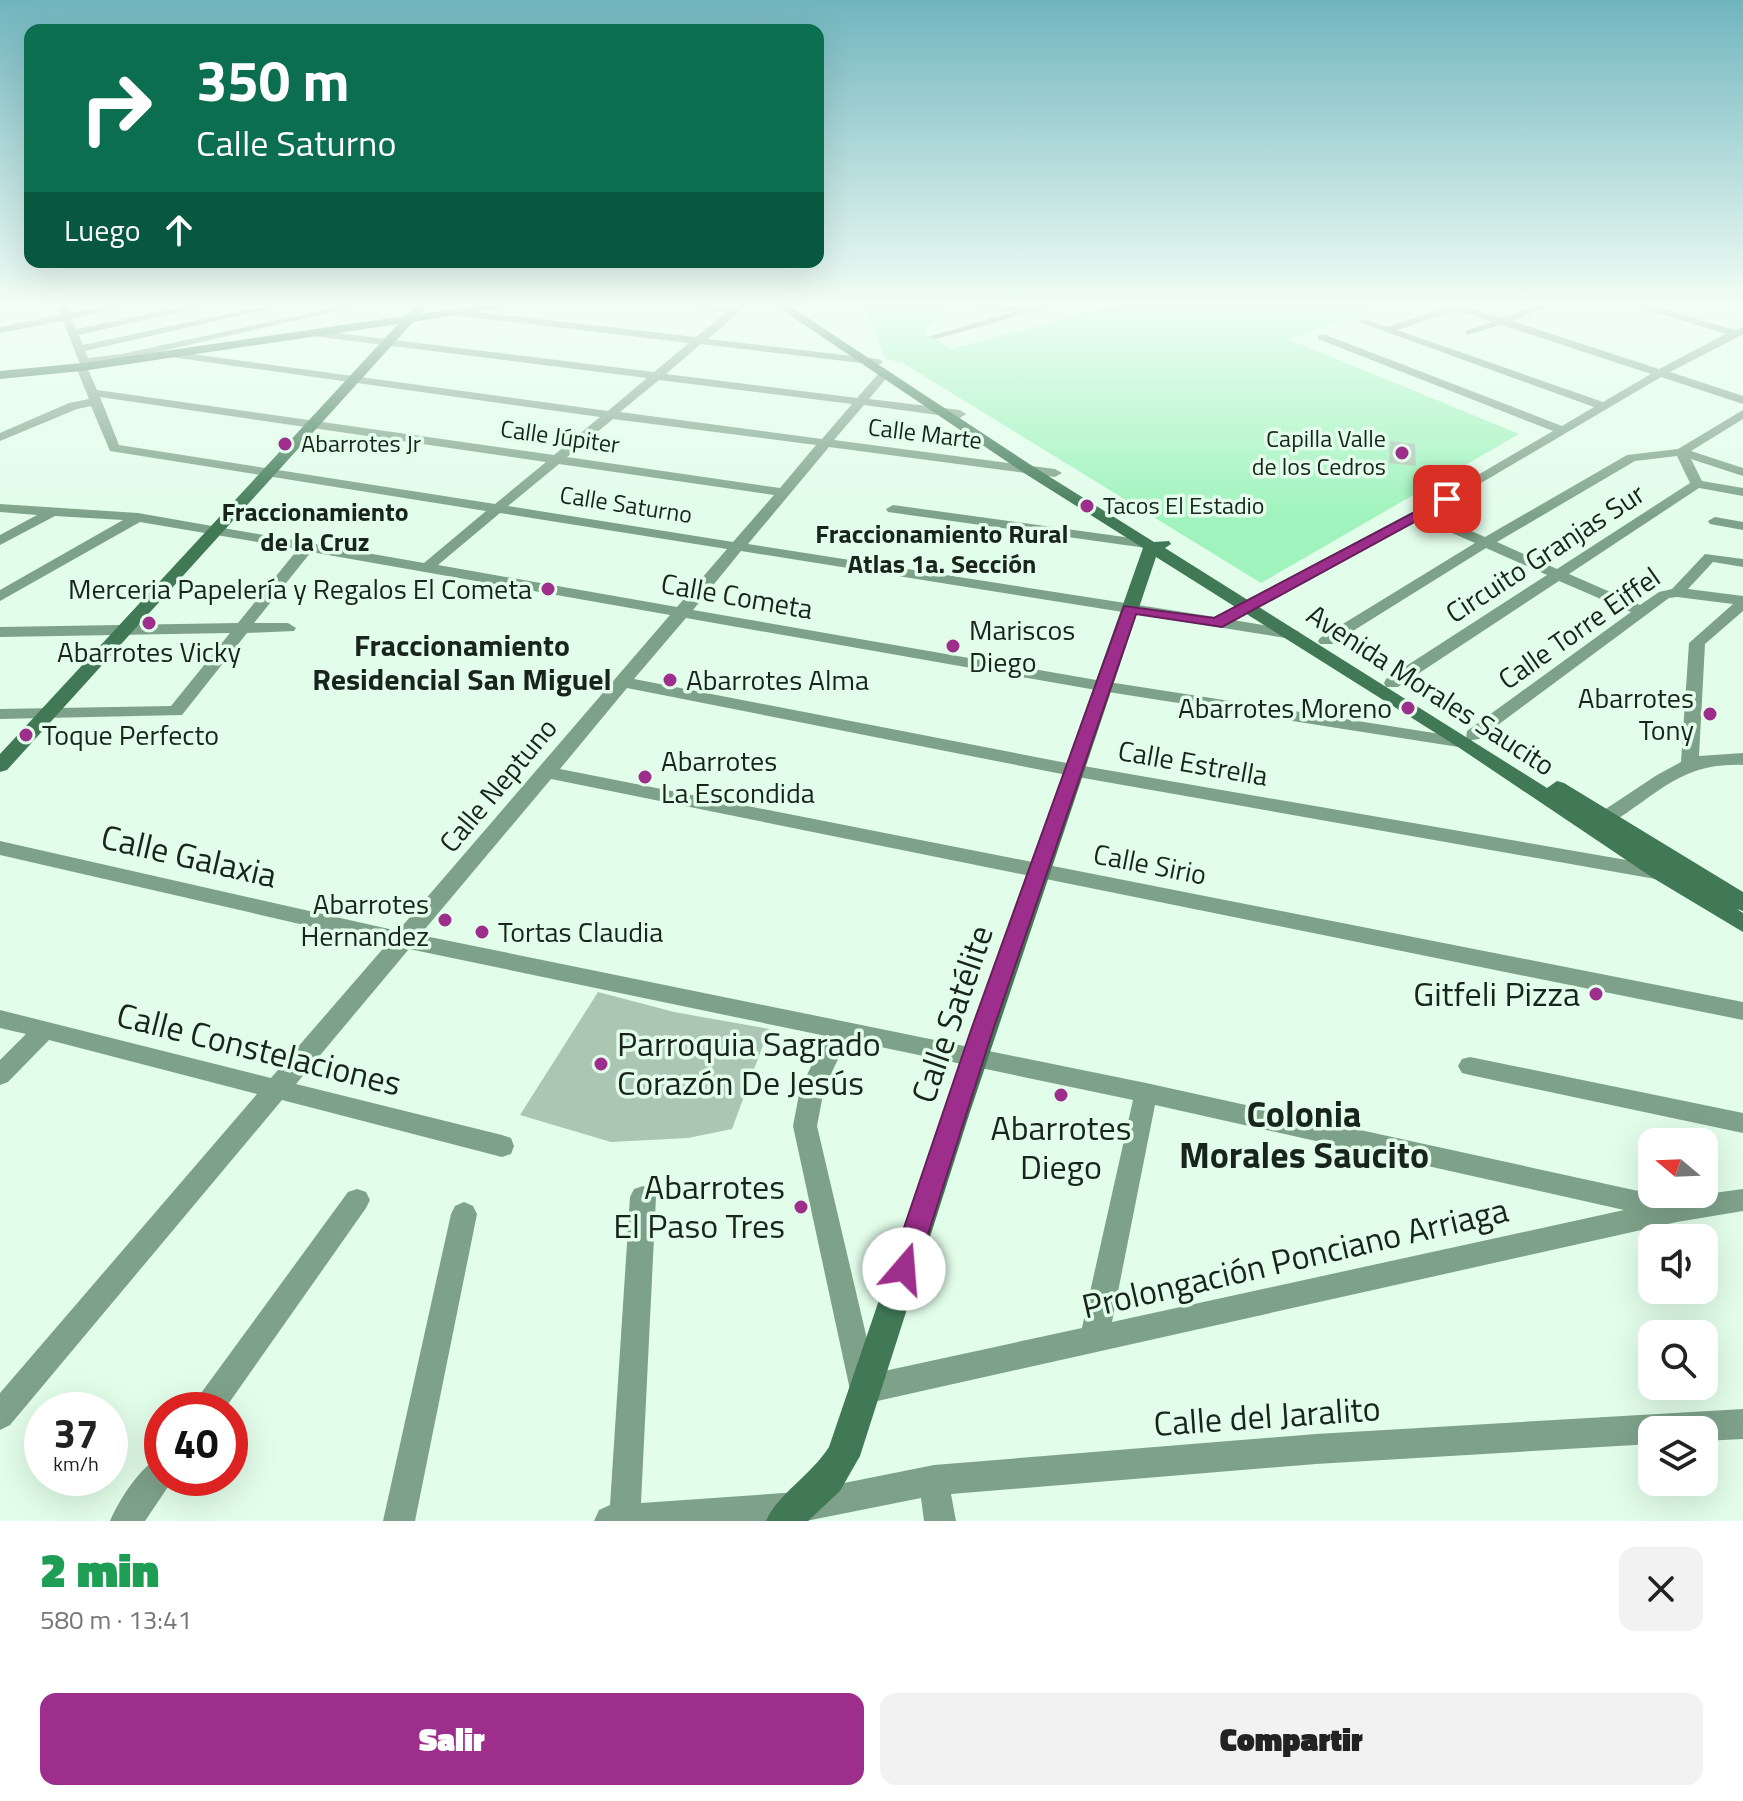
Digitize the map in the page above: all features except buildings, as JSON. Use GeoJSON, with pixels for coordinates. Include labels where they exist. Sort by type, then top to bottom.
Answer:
{"type":"FeatureCollection","features":[{"type":"Feature","properties":{"kind":"main road"},"geometry":{"type":"LineString","coordinates":[[0,766],[360,374]]}},
{"type":"Feature","properties":{"kind":"main road","name":"Avenida Morales Saucito"},"geometry":{"type":"LineString","coordinates":[[887,374],[939,411],[1055,473],[1154,545]]}},
{"type":"Feature","properties":{"kind":"main road","name":"Avenida Morales Saucito"},"geometry":{"type":"LineString","coordinates":[[889,374],[960,414],[1029,470],[1255,605],[1326,641],[1392,683],[1469,739]]}},
{"type":"Feature","properties":{"kind":"main road","name":"Calle Satélite"},"geometry":{"type":"LineString","coordinates":[[791,1514],[828,1479],[843,1456],[973,1057],[1154,545]]}},
{"type":"Feature","properties":{"kind":"main road","name":"Avenida Morales Saucito"},"geometry":{"type":"LineString","coordinates":[[1255,605],[1292,634],[1469,739],[1597,822],[1743,903]]}},
{"type":"Feature","properties":{"kind":"main road","name":"Avenida Morales Saucito"},"geometry":{"type":"LineString","coordinates":[[1597,822],[1661,873],[1743,924]]}},
{"type":"Feature","properties":{"kind":"street","name":"Calle Saturno"},"geometry":{"type":"LineString","coordinates":[[86,374],[114,448],[1292,634]]}},
{"type":"Feature","properties":{"kind":"street","name":"Calle Marte"},"geometry":{"type":"LineString","coordinates":[[306,374],[1055,473]]}},
{"type":"Feature","properties":{"kind":"street"},"geometry":{"type":"LineString","coordinates":[[640,374],[960,414]]}},
{"type":"Feature","properties":{"kind":"street"},"geometry":{"type":"LineString","coordinates":[[426,568],[658,374]]}},
{"type":"Feature","properties":{"kind":"street","name":"Calle Neptuno"},"geometry":{"type":"LineString","coordinates":[[0,1415],[860,402],[877,374]]}},
{"type":"Feature","properties":{"kind":"street"},"geometry":{"type":"LineString","coordinates":[[1416,374],[1562,430]]}},
{"type":"Feature","properties":{"kind":"street"},"geometry":{"type":"LineString","coordinates":[[1512,374],[1603,406]]}},
{"type":"Feature","properties":{"kind":"street"},"geometry":{"type":"LineString","coordinates":[[1216,623],[1255,605],[1420,514],[1659,374]]}},
{"type":"Feature","properties":{"kind":"street"},"geometry":{"type":"LineString","coordinates":[[1668,374],[1743,400]]}},
{"type":"Feature","properties":{"kind":"street"},"geometry":{"type":"LineString","coordinates":[[0,437],[94,397]]}},
{"type":"Feature","properties":{"kind":"street","name":"Calle Júpiter"},"geometry":{"type":"LineString","coordinates":[[94,397],[315,424],[783,492]]}},
{"type":"Feature","properties":{"kind":"street"},"geometry":{"type":"LineString","coordinates":[[1326,641],[1632,458],[1681,452],[1743,414]]}},
{"type":"Feature","properties":{"kind":"street"},"geometry":{"type":"LineString","coordinates":[[1681,452],[1743,472]]}},
{"type":"Feature","properties":{"kind":"street"},"geometry":{"type":"LineString","coordinates":[[1681,452],[1697,484],[1743,492]]}},
{"type":"Feature","properties":{"kind":"street","name":"Circuito Granjas Sur"},"geometry":{"type":"LineString","coordinates":[[1392,683],[1561,576],[1697,484]]}},
{"type":"Feature","properties":{"kind":"street","name":"Calle Cometa"},"geometry":{"type":"LineString","coordinates":[[0,508],[138,517],[1102,686],[1469,739]]}},
{"type":"Feature","properties":{"kind":"street"},"geometry":{"type":"LineString","coordinates":[[893,509],[1154,545]]}},
{"type":"Feature","properties":{"kind":"street"},"geometry":{"type":"LineString","coordinates":[[0,541],[51,512]]}},
{"type":"Feature","properties":{"kind":"street"},"geometry":{"type":"LineString","coordinates":[[1420,514],[1643,612]]}},
{"type":"Feature","properties":{"kind":"street"},"geometry":{"type":"LineString","coordinates":[[0,596],[138,517]]}},
{"type":"Feature","properties":{"kind":"street"},"geometry":{"type":"LineString","coordinates":[[1715,521],[1743,526]]}},
{"type":"Feature","properties":{"kind":"street"},"geometry":{"type":"LineString","coordinates":[[0,714],[176,711],[307,547]]}},
{"type":"Feature","properties":{"kind":"street","name":"Calle Torre Eiffel"},"geometry":{"type":"LineString","coordinates":[[1469,739],[1664,595],[1677,592],[1710,557],[1743,563]]}},
{"type":"Feature","properties":{"kind":"street"},"geometry":{"type":"LineString","coordinates":[[1677,592],[1743,602]]}},
{"type":"Feature","properties":{"kind":"street"},"geometry":{"type":"LineString","coordinates":[[1690,761],[1697,643],[1743,602]]}},
{"type":"Feature","properties":{"kind":"street"},"geometry":{"type":"LineString","coordinates":[[0,632],[288,628]]}},
{"type":"Feature","properties":{"kind":"street","name":"Calle Estrella"},"geometry":{"type":"LineString","coordinates":[[622,682],[1072,770],[1661,873]]}},
{"type":"Feature","properties":{"kind":"street"},"geometry":{"type":"LineString","coordinates":[[1597,822],[1690,761],[1724,756],[1743,759]]}},
{"type":"Feature","properties":{"kind":"street","name":"Calle Sirio"},"geometry":{"type":"LineString","coordinates":[[546,772],[1743,1011]]}},
{"type":"Feature","properties":{"kind":"street","name":"Calle Galaxia"},"geometry":{"type":"LineString","coordinates":[[0,848],[404,940],[1146,1093],[1677,1210]]}},
{"type":"Feature","properties":{"kind":"street","name":"Calle Constelaciones"},"geometry":{"type":"LineString","coordinates":[[0,1019],[502,1146]]}},
{"type":"Feature","properties":{"kind":"street"},"geometry":{"type":"LineString","coordinates":[[0,1075],[45,1030]]}},
{"type":"Feature","properties":{"kind":"street"},"geometry":{"type":"LineString","coordinates":[[841,1030],[809,1095],[804,1110],[805,1126],[864,1390]]}},
{"type":"Feature","properties":{"kind":"street"},"geometry":{"type":"LineString","coordinates":[[1470,1066],[1743,1123]]}},
{"type":"Feature","properties":{"kind":"street"},"geometry":{"type":"LineString","coordinates":[[1094,1339],[1146,1093]]}},
{"type":"Feature","properties":{"kind":"street"},"geometry":{"type":"LineString","coordinates":[[618,1520],[643,1197]]}},
{"type":"Feature","properties":{"kind":"street"},"geometry":{"type":"LineString","coordinates":[[219,1392],[357,1200]]}},
{"type":"Feature","properties":{"kind":"street","name":"Prolongación Ponciano Arriaga"},"geometry":{"type":"LineString","coordinates":[[864,1390],[1677,1210],[1743,1200]]}},
{"type":"Feature","properties":{"kind":"street"},"geometry":{"type":"LineString","coordinates":[[399,1521],[464,1214]]}},
{"type":"Feature","properties":{"kind":"street","name":"Calle del Jaralito"},"geometry":{"type":"LineString","coordinates":[[618,1520],[791,1514],[934,1480],[1316,1449],[1743,1424]]}},
{"type":"Feature","properties":{"kind":"street"},"geometry":{"type":"LineString","coordinates":[[934,1480],[940,1521]]}},
{"type":"Feature","properties":{"kind":"street"},"geometry":{"type":"LineString","coordinates":[[126,1521],[144,1496]]}},
{"type":"Feature","properties":{"kind":"green space"},"geometry":{"type":"Polygon","coordinates":[[[921,374],[1373,374],[1519,434],[1261,583],[921,374]]]}},
{"type":"Feature","properties":{"kind":"place","name":"Abarrotes Jr"},"geometry":{"type":"Point","coordinates":[285,444]}},
{"type":"Feature","properties":{"kind":"place","name":"Capilla Valle de los Cedros"},"geometry":{"type":"Point","coordinates":[1402,453]}},
{"type":"Feature","properties":{"kind":"place","name":"Tacos El Estadio"},"geometry":{"type":"Point","coordinates":[1087,506]}},
{"type":"Feature","properties":{"kind":"place","name":"Merceria Papelería y Regalos El Cometa"},"geometry":{"type":"Point","coordinates":[548,589]}},
{"type":"Feature","properties":{"kind":"place","name":"Abarrotes Vicky"},"geometry":{"type":"Point","coordinates":[149,623]}},
{"type":"Feature","properties":{"kind":"place","name":"Mariscos Diego"},"geometry":{"type":"Point","coordinates":[953,646]}},
{"type":"Feature","properties":{"kind":"place","name":"Abarrotes Alma"},"geometry":{"type":"Point","coordinates":[670,680]}},
{"type":"Feature","properties":{"kind":"place","name":"Abarrotes Moreno"},"geometry":{"type":"Point","coordinates":[1408,708]}},
{"type":"Feature","properties":{"kind":"place","name":"Abarrotes Tony"},"geometry":{"type":"Point","coordinates":[1710,714]}},
{"type":"Feature","properties":{"kind":"place","name":"Toque Perfecto"},"geometry":{"type":"Point","coordinates":[26,735]}},
{"type":"Feature","properties":{"kind":"place","name":"Abarrotes La Escondida"},"geometry":{"type":"Point","coordinates":[645,777]}},
{"type":"Feature","properties":{"kind":"place","name":"Abarrotes Hernandez"},"geometry":{"type":"Point","coordinates":[445,920]}},
{"type":"Feature","properties":{"kind":"place","name":"Tortas Claudia"},"geometry":{"type":"Point","coordinates":[482,932]}},
{"type":"Feature","properties":{"kind":"place","name":"Gitfeli Pizza"},"geometry":{"type":"Point","coordinates":[1596,994]}},
{"type":"Feature","properties":{"kind":"place","name":"Parroquia Sagrado Corazón De Jesús"},"geometry":{"type":"Point","coordinates":[601,1064]}},
{"type":"Feature","properties":{"kind":"place","name":"Abarrotes Diego"},"geometry":{"type":"Point","coordinates":[1061,1095]}},
{"type":"Feature","properties":{"kind":"place","name":"Abarrotes El Paso Tres"},"geometry":{"type":"Point","coordinates":[801,1207]}},
{"type":"Feature","properties":{"kind":"district","name":"Fraccionamiento de la Cruz"},"geometry":{"type":"Point","coordinates":[315,527]}},
{"type":"Feature","properties":{"kind":"district","name":"Fraccionamiento Rural Atlas 1a. Sección"},"geometry":{"type":"Point","coordinates":[942,549]}},
{"type":"Feature","properties":{"kind":"district","name":"Fraccionamiento Residencial San Miguel"},"geometry":{"type":"Point","coordinates":[462,663]}},
{"type":"Feature","properties":{"kind":"district","name":"Colonia Morales Saucito"},"geometry":{"type":"Point","coordinates":[1304,1134]}},
{"type":"Feature","properties":{"kind":"route"},"geometry":{"type":"LineString","coordinates":[[904,1269],[982,1030],[1130,609],[1216,623],[1447,499]]}}]}
